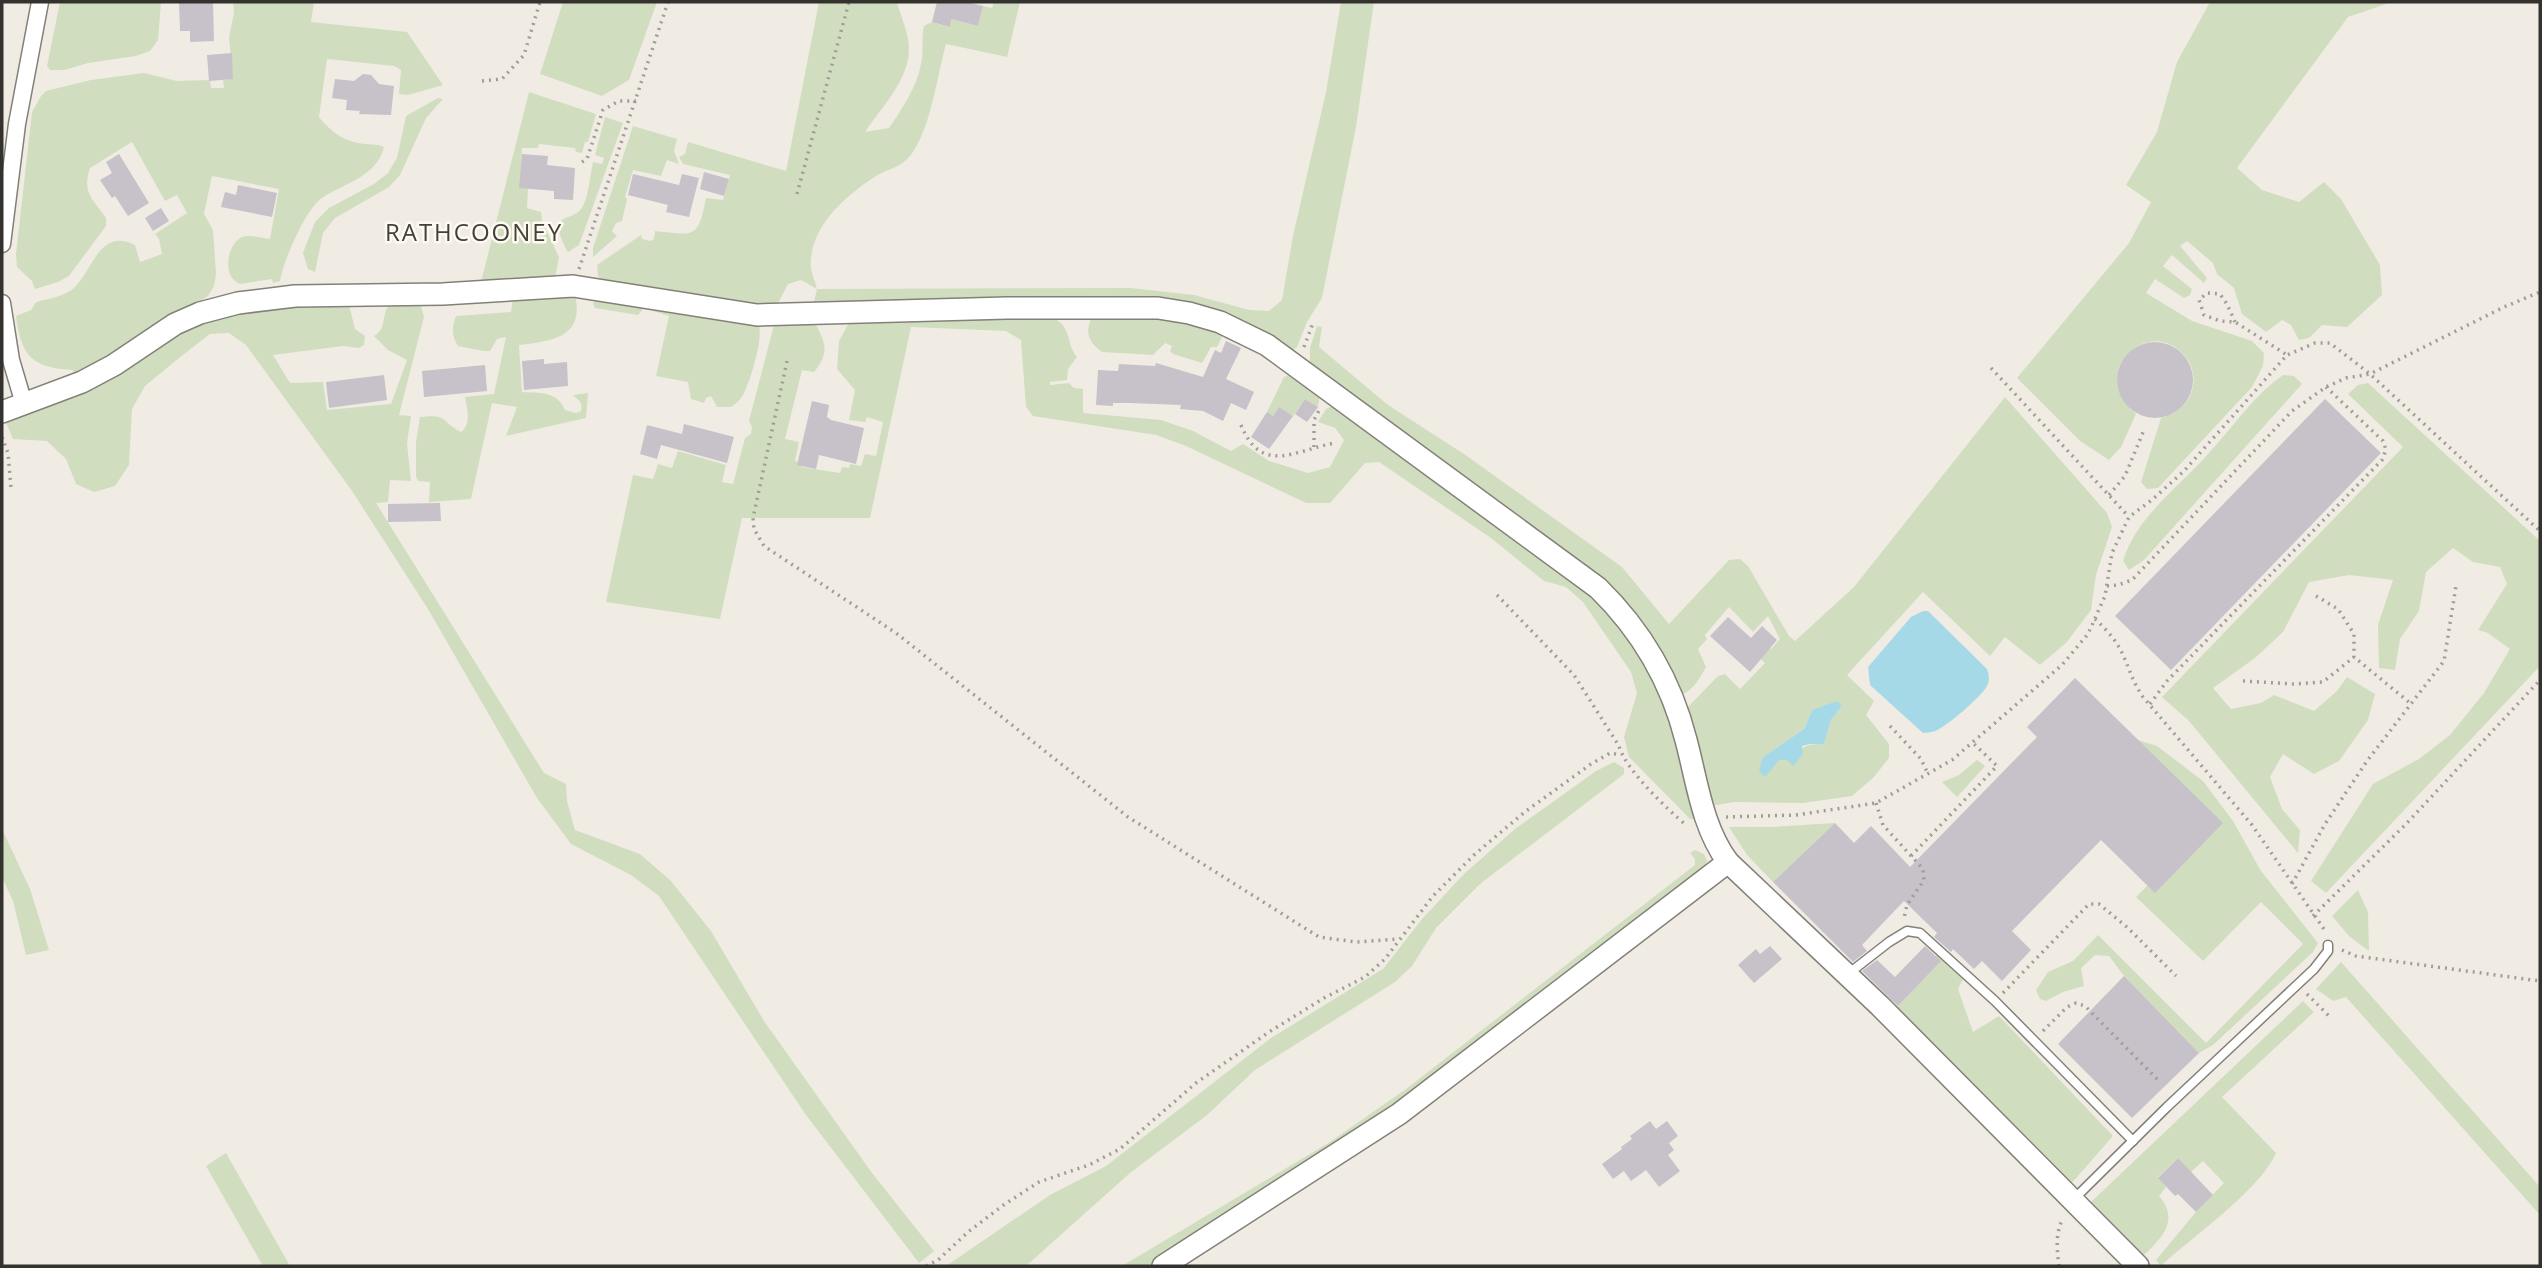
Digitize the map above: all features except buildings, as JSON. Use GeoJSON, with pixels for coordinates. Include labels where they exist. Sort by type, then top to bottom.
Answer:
{"type":"FeatureCollection","features":[{"type":"Feature","properties":{"kind":"street"},"geometry":{"type":"LineString","coordinates":[[2,244],[17,124],[40,2]]}},
{"type":"Feature","properties":{"kind":"street"},"geometry":{"type":"LineString","coordinates":[[2,412],[82,382],[114,365],[175,324],[200,313],[237,303],[295,296],[443,294],[573,286],[757,315],[981,308],[1158,308],[1220,322],[1267,345],[1296,364],[1598,588],[1620,610],[1643,641],[1672,696],[1713,837],[1728,862],[1848,974],[2138,1266]]}},
{"type":"Feature","properties":{"kind":"street"},"geometry":{"type":"LineString","coordinates":[[2,303],[5,332],[24,404]]}},
{"type":"Feature","properties":{"kind":"street"},"geometry":{"type":"LineString","coordinates":[[1163,1266],[1399,1114],[1728,862]]}},
{"type":"Feature","properties":{"kind":"lane"},"geometry":{"type":"LineString","coordinates":[[1848,974],[1889,942],[1908,931],[1920,933],[1995,1001],[2133,1141]]}},
{"type":"Feature","properties":{"kind":"lane"},"geometry":{"type":"LineString","coordinates":[[2072,1202],[2298,985],[2328,951],[2328,945]]}},
{"type":"Feature","properties":{"kind":"path"},"geometry":{"type":"LineString","coordinates":[[482,81],[502,79],[524,55],[540,2]]}},
{"type":"Feature","properties":{"kind":"path"},"geometry":{"type":"LineString","coordinates":[[573,286],[668,2]]}},
{"type":"Feature","properties":{"kind":"path"},"geometry":{"type":"LineString","coordinates":[[797,194],[849,2]]}},
{"type":"Feature","properties":{"kind":"path"},"geometry":{"type":"LineString","coordinates":[[582,162],[587,159],[603,110],[619,101],[636,101]]}},
{"type":"Feature","properties":{"kind":"path"},"geometry":{"type":"LineString","coordinates":[[2107,586],[2132,580],[2292,411],[2326,387],[2346,378],[2370,374],[2504,307],[2540,292]]}},
{"type":"Feature","properties":{"kind":"path"},"geometry":{"type":"LineString","coordinates":[[2235,322],[2220,294],[2207,293],[2199,300],[2204,315],[2220,321],[2235,322],[2287,355]]}},
{"type":"Feature","properties":{"kind":"path"},"geometry":{"type":"LineString","coordinates":[[1296,364],[1313,323]]}},
{"type":"Feature","properties":{"kind":"path"},"geometry":{"type":"LineString","coordinates":[[1728,817],[1796,815],[1876,803],[1952,760],[2062,665],[2088,634],[2105,596],[2112,553],[2129,517],[2184,471],[2287,355],[2315,343],[2330,343],[2370,374],[2540,531]]}},
{"type":"Feature","properties":{"kind":"path"},"geometry":{"type":"LineString","coordinates":[[787,361],[753,518],[754,530],[764,546],[897,634],[1128,817],[1319,937],[1356,942],[1399,939]]}},
{"type":"Feature","properties":{"kind":"path"},"geometry":{"type":"LineString","coordinates":[[1991,368],[2129,517]]}},
{"type":"Feature","properties":{"kind":"path"},"geometry":{"type":"LineString","coordinates":[[2150,705],[2167,681],[2382,460],[2386,450],[2383,441],[2326,387]]}},
{"type":"Feature","properties":{"kind":"path"},"geometry":{"type":"LineString","coordinates":[[1314,447],[1314,420],[1322,406]]}},
{"type":"Feature","properties":{"kind":"path"},"geometry":{"type":"LineString","coordinates":[[1241,425],[1254,448],[1270,457],[1285,457],[1335,443]]}},
{"type":"Feature","properties":{"kind":"path"},"geometry":{"type":"LineString","coordinates":[[2109,495],[2125,475],[2144,429]]}},
{"type":"Feature","properties":{"kind":"path"},"geometry":{"type":"LineString","coordinates":[[2,437],[8,453],[11,488]]}},
{"type":"Feature","properties":{"kind":"path"},"geometry":{"type":"LineString","coordinates":[[2292,884],[2325,824],[2367,761],[2444,661],[2456,586]]}},
{"type":"Feature","properties":{"kind":"path"},"geometry":{"type":"LineString","coordinates":[[1497,595],[1574,675],[1619,746],[1621,755],[1676,817],[1692,831],[1713,837]]}},
{"type":"Feature","properties":{"kind":"path"},"geometry":{"type":"LineString","coordinates":[[2316,596],[2338,609],[2354,634],[2354,657]]}},
{"type":"Feature","properties":{"kind":"path"},"geometry":{"type":"LineString","coordinates":[[2095,619],[2123,655],[2132,681],[2150,705],[2252,825],[2328,936],[2328,945],[2356,956],[2540,982]]}},
{"type":"Feature","properties":{"kind":"path"},"geometry":{"type":"LineString","coordinates":[[2354,657],[2411,704]]}},
{"type":"Feature","properties":{"kind":"path"},"geometry":{"type":"LineString","coordinates":[[2243,681],[2294,684],[2323,682],[2354,657]]}},
{"type":"Feature","properties":{"kind":"path"},"geometry":{"type":"LineString","coordinates":[[2313,916],[2407,823],[2540,680]]}},
{"type":"Feature","properties":{"kind":"path"},"geometry":{"type":"LineString","coordinates":[[1890,726],[1921,759],[1928,774]]}},
{"type":"Feature","properties":{"kind":"path"},"geometry":{"type":"LineString","coordinates":[[1911,856],[1997,766],[1973,743]]}},
{"type":"Feature","properties":{"kind":"path"},"geometry":{"type":"LineString","coordinates":[[926,1266],[938,1260],[968,1232],[1005,1204],[1039,1182],[1089,1166],[1120,1149],[1196,1083],[1269,1032],[1324,998],[1365,977],[1385,959],[1433,895],[1475,854],[1526,811],[1591,764],[1610,753],[1621,755]]}},
{"type":"Feature","properties":{"kind":"path"},"geometry":{"type":"LineString","coordinates":[[1876,803],[1882,825],[1923,869],[1924,880],[1908,905],[1903,920],[1908,931]]}},
{"type":"Feature","properties":{"kind":"path"},"geometry":{"type":"LineString","coordinates":[[1995,1001],[2089,904],[2099,904],[2176,975]]}},
{"type":"Feature","properties":{"kind":"path"},"geometry":{"type":"LineString","coordinates":[[2298,985],[2329,1016]]}},
{"type":"Feature","properties":{"kind":"path"},"geometry":{"type":"LineString","coordinates":[[2034,1040],[2067,1007],[2076,1003],[2085,1006],[2158,1080]]}},
{"type":"Feature","properties":{"kind":"path"},"geometry":{"type":"LineString","coordinates":[[2059,1266],[2059,1226],[2072,1202]]}},
{"type":"Feature","properties":{"kind":"green space"},"geometry":{"type":"Polygon","coordinates":[[[60,2],[161,2],[158,40],[150,51],[136,56],[88,63],[65,70],[50,70],[47,66],[60,2]]]}},
{"type":"Feature","properties":{"kind":"green space"},"geometry":{"type":"Polygon","coordinates":[[[233,2],[314,2],[311,22],[407,32],[443,85],[408,95],[399,94],[401,70],[394,66],[327,59],[319,117],[329,128],[346,139],[384,147],[374,166],[367,172],[315,204],[296,237],[280,281],[273,283],[272,279],[240,284],[230,275],[228,261],[232,247],[242,237],[270,239],[279,189],[212,176],[204,214],[213,230],[216,274],[214,286],[208,296],[97,366],[75,376],[73,370],[38,363],[25,350],[16,316],[31,310],[36,302],[57,297],[76,286],[99,252],[114,241],[135,245],[140,262],[162,254],[159,239],[155,234],[187,213],[177,195],[165,201],[132,142],[90,168],[88,190],[106,218],[106,226],[69,276],[35,289],[32,281],[17,267],[16,254],[32,112],[46,91],[91,80],[144,73],[177,81],[210,80],[211,88],[224,88],[223,80],[233,78],[229,37],[234,13],[233,2]]]}},
{"type":"Feature","properties":{"kind":"green space"},"geometry":{"type":"Polygon","coordinates":[[[563,2],[657,2],[629,80],[602,96],[540,74],[563,2]]]}},
{"type":"Feature","properties":{"kind":"green space"},"geometry":{"type":"Polygon","coordinates":[[[819,2],[897,2],[908,39],[907,65],[896,89],[865,132],[889,128],[908,97],[921,64],[924,26],[932,22],[949,27],[951,19],[978,26],[983,6],[992,8],[994,2],[1020,2],[1007,57],[946,44],[929,115],[913,152],[904,162],[879,174],[851,195],[830,216],[815,240],[811,268],[817,289],[801,280],[788,284],[776,307],[750,307],[601,280],[597,265],[641,235],[642,239],[650,241],[654,239],[655,231],[692,232],[700,221],[706,198],[723,200],[730,175],[683,164],[679,157],[685,154],[688,142],[786,171],[819,2]]]}},
{"type":"Feature","properties":{"kind":"green space"},"geometry":{"type":"Polygon","coordinates":[[[1341,2],[1374,2],[1356,127],[1322,298],[1293,350],[1256,327],[1223,316],[1120,302],[814,302],[817,289],[1131,288],[1194,295],[1249,310],[1269,311],[1282,300],[1293,236],[1326,92],[1341,2]]]}},
{"type":"Feature","properties":{"kind":"green space"},"geometry":{"type":"Polygon","coordinates":[[[2210,2],[2392,2],[2348,17],[2237,168],[2262,190],[2299,202],[2324,182],[2341,199],[2380,265],[2382,295],[2347,327],[2322,325],[2309,338],[2299,340],[2291,325],[2282,320],[2266,332],[2242,314],[2234,288],[2217,274],[2213,263],[2187,241],[2180,246],[2207,278],[2204,283],[2172,255],[2163,266],[2192,289],[2190,295],[2184,298],[2155,279],[2146,293],[2192,321],[2252,341],[2264,353],[2263,366],[2252,387],[2158,488],[2147,489],[2141,482],[2161,418],[2182,407],[2189,398],[2194,382],[2185,356],[2170,344],[2155,341],[2140,345],[2128,354],[2120,366],[2117,382],[2122,398],[2136,414],[2121,447],[2109,460],[2080,441],[2017,378],[2129,243],[2151,202],[2126,185],[2157,132],[2177,62],[2210,2]]]}},
{"type":"Feature","properties":{"kind":"green space"},"geometry":{"type":"Polygon","coordinates":[[[529,92],[596,114],[582,153],[576,152],[575,148],[539,144],[538,148],[522,148],[520,188],[528,188],[527,208],[541,212],[542,221],[559,257],[555,278],[481,282],[529,92]]]}},
{"type":"Feature","properties":{"kind":"green space"},"geometry":{"type":"Polygon","coordinates":[[[438,98],[443,99],[426,118],[400,175],[389,187],[335,218],[323,233],[315,272],[308,269],[303,253],[315,222],[329,208],[374,184],[388,173],[397,158],[406,116],[438,98]]]}},
{"type":"Feature","properties":{"kind":"green space"},"geometry":{"type":"Polygon","coordinates":[[[605,117],[623,123],[579,245],[568,252],[561,238],[560,223],[579,212],[588,190],[593,162],[602,164],[604,158],[595,155],[605,117]]]}},
{"type":"Feature","properties":{"kind":"green space"},"geometry":{"type":"Polygon","coordinates":[[[633,126],[677,139],[674,151],[679,164],[667,160],[661,176],[633,170],[625,197],[627,199],[622,221],[616,223],[612,231],[617,236],[593,257],[593,248],[633,126]]]}},
{"type":"Feature","properties":{"kind":"green space"},"geometry":{"type":"Polygon","coordinates":[[[575,295],[577,309],[570,329],[553,339],[519,345],[522,392],[553,396],[565,410],[576,413],[581,411],[581,406],[573,395],[588,393],[586,418],[506,436],[517,407],[492,403],[471,499],[429,502],[430,482],[418,481],[416,476],[416,442],[420,417],[444,419],[461,432],[468,420],[465,397],[494,394],[506,337],[497,339],[490,351],[458,346],[453,331],[456,316],[511,312],[513,297],[575,295]]]}},
{"type":"Feature","properties":{"kind":"green space"},"geometry":{"type":"Polygon","coordinates":[[[596,300],[758,324],[760,338],[756,359],[742,397],[731,407],[717,407],[711,396],[706,398],[704,403],[691,399],[688,382],[656,376],[669,316],[644,308],[638,315],[595,308],[593,303],[596,300]]]}},
{"type":"Feature","properties":{"kind":"green space"},"geometry":{"type":"Polygon","coordinates":[[[297,303],[349,305],[355,329],[365,336],[364,345],[359,348],[343,346],[273,355],[290,383],[323,382],[327,410],[391,404],[407,360],[388,350],[374,336],[382,327],[388,306],[421,306],[424,317],[399,415],[411,416],[407,443],[411,481],[390,480],[388,502],[376,503],[544,773],[566,784],[567,801],[575,830],[640,854],[671,881],[711,931],[764,1021],[872,1173],[934,1251],[919,1263],[806,1115],[659,896],[631,875],[571,844],[537,798],[428,609],[352,491],[246,345],[229,333],[210,334],[145,386],[132,409],[129,465],[115,486],[94,492],[76,484],[66,459],[47,441],[13,439],[6,422],[53,404],[114,374],[177,332],[222,313],[297,303]]]}},
{"type":"Feature","properties":{"kind":"green space"},"geometry":{"type":"Polygon","coordinates":[[[1094,314],[1189,318],[1223,335],[1217,347],[1211,347],[1202,363],[1173,354],[1170,351],[1172,346],[1165,343],[1153,355],[1102,352],[1093,344],[1089,335],[1089,325],[1094,314]]]}},
{"type":"Feature","properties":{"kind":"green space"},"geometry":{"type":"Polygon","coordinates":[[[851,319],[1055,319],[1067,332],[1077,357],[1068,369],[1067,380],[1050,382],[1050,385],[1069,383],[1074,388],[1083,389],[1083,413],[1161,420],[1193,431],[1231,451],[1243,444],[1269,461],[1308,473],[1330,467],[1344,440],[1335,428],[1318,422],[1326,409],[1334,405],[1594,594],[1638,648],[1671,712],[1697,819],[1690,819],[1629,757],[1624,737],[1637,693],[1631,672],[1583,602],[1566,587],[1544,581],[1491,538],[1379,462],[1365,463],[1330,503],[1306,503],[1186,446],[1156,435],[1033,416],[1026,407],[1021,340],[1006,331],[911,327],[870,518],[742,518],[720,619],[606,602],[633,475],[653,479],[658,464],[672,468],[678,451],[726,465],[722,482],[733,484],[745,438],[751,434],[749,421],[775,321],[813,320],[824,346],[823,358],[814,372],[802,370],[785,439],[799,442],[795,461],[802,463],[802,467],[840,473],[842,467],[849,468],[850,464],[861,466],[865,454],[876,456],[883,422],[867,417],[865,422],[849,420],[855,390],[837,369],[839,341],[851,319]]]}},
{"type":"Feature","properties":{"kind":"green space"},"geometry":{"type":"Polygon","coordinates":[[[1317,326],[1322,327],[1319,347],[1388,405],[1464,454],[1622,567],[1669,624],[1729,560],[1740,559],[1748,566],[1789,636],[1795,641],[1854,587],[2005,397],[2107,513],[2112,527],[2096,575],[2091,610],[2067,642],[2040,665],[2005,637],[1990,656],[1923,592],[1847,675],[1874,701],[1866,715],[1889,744],[1889,758],[1874,777],[1852,796],[1803,803],[1734,802],[1711,806],[1685,710],[1718,676],[1725,674],[1740,689],[1765,663],[1754,653],[1765,644],[1771,649],[1780,639],[1768,616],[1753,632],[1729,607],[1705,635],[1707,639],[1698,649],[1706,667],[1693,687],[1681,695],[1603,582],[1557,545],[1428,455],[1310,362],[1310,348],[1317,326]],[[1842,706],[1812,710],[1804,729],[1763,757],[1787,760],[1803,747],[1824,744],[1831,720],[1842,706]]]}},
{"type":"Feature","properties":{"kind":"green space"},"geometry":{"type":"Polygon","coordinates":[[[1291,375],[1320,394],[1318,407],[1305,399],[1293,416],[1279,407],[1273,416],[1267,412],[1284,377],[1291,375]]]}},
{"type":"Feature","properties":{"kind":"green space"},"geometry":{"type":"Polygon","coordinates":[[[2283,375],[2294,376],[2302,384],[2144,560],[2129,570],[2123,561],[2129,545],[2148,516],[2209,453],[2253,402],[2283,375]]]}},
{"type":"Feature","properties":{"kind":"green space"},"geometry":{"type":"Polygon","coordinates":[[[2368,383],[2540,541],[2540,666],[2326,893],[2311,881],[2373,784],[2419,759],[2450,735],[2484,693],[2510,649],[2488,633],[2478,630],[2507,584],[2500,567],[2473,562],[2453,548],[2426,572],[2419,611],[2400,639],[2395,670],[2379,668],[2378,625],[2393,580],[2349,575],[2309,582],[2283,632],[2255,658],[2213,688],[2231,709],[2261,703],[2274,695],[2314,711],[2337,691],[2347,677],[2375,694],[2368,720],[2339,761],[2314,774],[2283,754],[2270,777],[2282,809],[2300,830],[2298,853],[2189,721],[2162,697],[2403,447],[2348,394],[2358,385],[2368,383]]]}},
{"type":"Feature","properties":{"kind":"green space"},"geometry":{"type":"Polygon","coordinates":[[[2138,740],[2157,746],[2203,781],[2233,821],[2261,871],[2318,943],[2313,952],[2213,1045],[2199,1053],[2124,976],[2109,956],[2095,955],[2081,968],[2084,986],[2063,992],[2046,1001],[2040,999],[2036,990],[2048,972],[2073,961],[2098,935],[2206,1043],[2303,944],[2261,902],[2203,961],[2136,897],[2148,885],[2138,740]]]}},
{"type":"Feature","properties":{"kind":"green space"},"geometry":{"type":"Polygon","coordinates":[[[1977,760],[1985,766],[1957,797],[1942,782],[1959,775],[1977,760]]]}},
{"type":"Feature","properties":{"kind":"green space"},"geometry":{"type":"Polygon","coordinates":[[[1614,762],[1624,768],[1624,774],[1480,884],[1436,928],[1412,966],[1395,982],[1255,1070],[1207,1115],[1130,1173],[1026,1266],[946,1266],[1050,1195],[1106,1166],[1271,1038],[1383,969],[1422,919],[1464,874],[1515,829],[1596,771],[1614,762]]]}},
{"type":"Feature","properties":{"kind":"green space"},"geometry":{"type":"Polygon","coordinates":[[[1835,823],[1773,882],[1747,855],[1729,827],[1771,827],[1835,823]]]}},
{"type":"Feature","properties":{"kind":"green space"},"geometry":{"type":"Polygon","coordinates":[[[2,829],[30,889],[49,950],[26,955],[13,901],[2,877],[2,829]]]}},
{"type":"Feature","properties":{"kind":"green space"},"geometry":{"type":"Polygon","coordinates":[[[1695,850],[1704,854],[1707,861],[1703,871],[1450,1068],[1171,1253],[1147,1266],[1122,1266],[1330,1142],[1406,1089],[1695,865],[1695,859],[1690,853],[1695,850]]]}},
{"type":"Feature","properties":{"kind":"green space"},"geometry":{"type":"Polygon","coordinates":[[[2358,890],[2368,912],[2369,951],[2350,937],[2332,916],[2358,890]]]}},
{"type":"Feature","properties":{"kind":"green space"},"geometry":{"type":"Polygon","coordinates":[[[1937,955],[1963,979],[1958,989],[1973,1032],[1999,1016],[2113,1136],[2070,1185],[1896,1008],[1938,964],[1933,959],[1937,955]]]}},
{"type":"Feature","properties":{"kind":"green space"},"geometry":{"type":"Polygon","coordinates":[[[2341,962],[2540,1187],[2540,1215],[2346,997],[2333,1001],[2316,989],[2341,962]]]}},
{"type":"Feature","properties":{"kind":"green space"},"geometry":{"type":"Polygon","coordinates":[[[2303,1001],[2314,1012],[2222,1097],[2276,1153],[2268,1167],[2224,1213],[2161,1266],[2156,1260],[2224,1183],[2203,1161],[2191,1172],[2178,1158],[2158,1177],[2166,1187],[2159,1196],[2165,1205],[2168,1222],[2161,1237],[2141,1258],[2090,1205],[2092,1201],[2303,1001]]]}},
{"type":"Feature","properties":{"kind":"green space"},"geometry":{"type":"Polygon","coordinates":[[[226,1153],[290,1266],[263,1266],[206,1166],[226,1153]]]}},
{"type":"Feature","properties":{"kind":"water"},"geometry":{"type":"Polygon","coordinates":[[[1928,611],[1987,669],[1989,678],[1983,691],[1963,711],[1940,728],[1923,733],[1870,685],[1868,667],[1911,617],[1928,611]]]}},
{"type":"Feature","properties":{"kind":"water"},"geometry":{"type":"Polygon","coordinates":[[[1837,701],[1842,706],[1831,720],[1824,744],[1802,746],[1803,754],[1793,766],[1787,760],[1779,760],[1765,777],[1759,771],[1763,757],[1804,729],[1812,710],[1837,701]]]}},
{"type":"Feature","properties":{"kind":"district","name":"RATHCOONEY"},"geometry":{"type":"Point","coordinates":[474,233]}}]}
